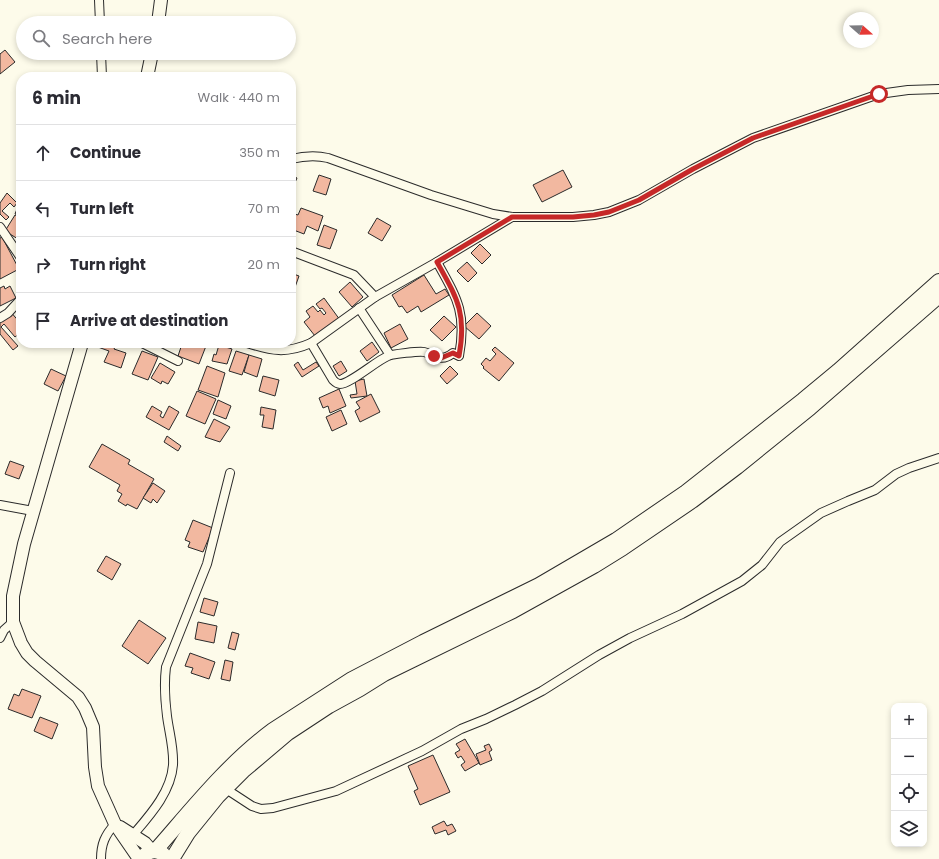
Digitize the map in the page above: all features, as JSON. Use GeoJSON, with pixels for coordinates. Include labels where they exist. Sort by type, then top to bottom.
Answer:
{"type":"FeatureCollection","features":[{"type":"Feature","properties":{"kind":"highway"},"geometry":{"type":"LineString","coordinates":[[147,855],[221,777],[262,738],[273,730],[352,679],[539,585],[616,540],[686,492],[803,400],[838,371],[939,281]]}},
{"type":"Feature","properties":{"kind":"highway"},"geometry":{"type":"LineString","coordinates":[[172,859],[188,833],[226,789],[243,771],[279,740],[329,706],[384,674],[513,611],[594,566],[644,534],[737,467],[810,408],[939,296]]}},
{"type":"Feature","properties":{"kind":"highway"},"geometry":{"type":"LineString","coordinates":[[147,855],[163,854],[168,859]]}},
{"type":"Feature","properties":{"kind":"main road"},"geometry":{"type":"LineString","coordinates":[[159,16],[161,0]]}},
{"type":"Feature","properties":{"kind":"main road"},"geometry":{"type":"LineString","coordinates":[[148,72],[151,60]]}},
{"type":"Feature","properties":{"kind":"main road"},"geometry":{"type":"LineString","coordinates":[[81,348],[24,544],[13,596],[13,622],[21,644],[27,653],[35,662],[78,697],[87,712],[93,727],[95,768],[98,786],[115,824],[147,855]]}},
{"type":"Feature","properties":{"kind":"main road"},"geometry":{"type":"LineString","coordinates":[[115,824],[145,842],[147,855]]}},
{"type":"Feature","properties":{"kind":"street"},"geometry":{"type":"LineString","coordinates":[[98,0],[99,16]]}},
{"type":"Feature","properties":{"kind":"street"},"geometry":{"type":"LineString","coordinates":[[101,60],[102,72]]}},
{"type":"Feature","properties":{"kind":"street"},"geometry":{"type":"LineString","coordinates":[[296,158],[318,156],[328,158],[431,195],[493,214],[512,217],[573,217],[594,215],[609,212],[639,200],[693,169],[753,138],[879,94],[908,90],[939,89]]}},
{"type":"Feature","properties":{"kind":"street"},"geometry":{"type":"LineString","coordinates":[[266,348],[284,351],[299,348],[311,343],[375,297],[512,217]]}},
{"type":"Feature","properties":{"kind":"street"},"geometry":{"type":"LineString","coordinates":[[0,227],[16,251]]}},
{"type":"Feature","properties":{"kind":"street"},"geometry":{"type":"LineString","coordinates":[[296,253],[354,275],[375,297]]}},
{"type":"Feature","properties":{"kind":"street"},"geometry":{"type":"LineString","coordinates":[[311,343],[333,380],[339,384],[351,379],[377,361],[390,355],[421,352],[438,358],[453,353],[459,356],[462,339],[461,312],[454,293],[437,262]]}},
{"type":"Feature","properties":{"kind":"street"},"geometry":{"type":"LineString","coordinates":[[0,318],[8,313],[16,304]]}},
{"type":"Feature","properties":{"kind":"street"},"geometry":{"type":"LineString","coordinates":[[359,308],[390,355]]}},
{"type":"Feature","properties":{"kind":"street"},"geometry":{"type":"LineString","coordinates":[[152,348],[178,361]]}},
{"type":"Feature","properties":{"kind":"street"},"geometry":{"type":"LineString","coordinates":[[226,789],[252,806],[261,809],[273,808],[336,791],[417,753],[461,729],[486,720],[515,706],[624,641],[682,614],[742,581],[762,565],[780,542],[821,513],[875,490],[896,474],[939,458]]}},
{"type":"Feature","properties":{"kind":"street"},"geometry":{"type":"LineString","coordinates":[[133,835],[161,800],[172,774],[173,757],[164,679],[166,667],[207,564],[230,472]]}},
{"type":"Feature","properties":{"kind":"street"},"geometry":{"type":"LineString","coordinates":[[0,505],[33,511]]}},
{"type":"Feature","properties":{"kind":"street"},"geometry":{"type":"LineString","coordinates":[[0,638],[4,630],[13,622]]}},
{"type":"Feature","properties":{"kind":"street"},"geometry":{"type":"LineString","coordinates":[[101,859],[102,845],[107,834],[115,824]]}},
{"type":"Feature","properties":{"kind":"building"},"geometry":{"type":"Polygon","coordinates":[[[5,50],[15,62],[0,74],[0,54],[5,50]]]}},
{"type":"Feature","properties":{"kind":"building"},"geometry":{"type":"Polygon","coordinates":[[[563,170],[572,187],[542,202],[533,185],[563,170]]]}},
{"type":"Feature","properties":{"kind":"building"},"geometry":{"type":"Polygon","coordinates":[[[319,175],[331,179],[326,195],[313,191],[319,175]]]}},
{"type":"Feature","properties":{"kind":"building"},"geometry":{"type":"Polygon","coordinates":[[[7,193],[16,202],[14,207],[10,203],[2,211],[9,217],[6,220],[0,214],[0,203],[7,193]]]}},
{"type":"Feature","properties":{"kind":"building"},"geometry":{"type":"Polygon","coordinates":[[[301,208],[323,216],[318,231],[307,226],[304,234],[296,231],[296,214],[298,215],[301,208]]]}},
{"type":"Feature","properties":{"kind":"building"},"geometry":{"type":"Polygon","coordinates":[[[15,215],[16,216],[16,238],[5,231],[15,215]]]}},
{"type":"Feature","properties":{"kind":"building"},"geometry":{"type":"Polygon","coordinates":[[[377,218],[391,226],[382,241],[368,233],[377,218]]]}},
{"type":"Feature","properties":{"kind":"building"},"geometry":{"type":"Polygon","coordinates":[[[324,225],[337,230],[330,249],[317,245],[324,225]]]}},
{"type":"Feature","properties":{"kind":"building"},"geometry":{"type":"Polygon","coordinates":[[[2,237],[16,263],[16,271],[0,279],[0,238],[2,237]]]}},
{"type":"Feature","properties":{"kind":"building"},"geometry":{"type":"Polygon","coordinates":[[[480,244],[491,255],[482,264],[471,253],[480,244]]]}},
{"type":"Feature","properties":{"kind":"building"},"geometry":{"type":"Polygon","coordinates":[[[467,262],[477,273],[468,282],[457,271],[467,262]]]}},
{"type":"Feature","properties":{"kind":"building"},"geometry":{"type":"Polygon","coordinates":[[[296,275],[299,276],[296,284],[296,275]]]}},
{"type":"Feature","properties":{"kind":"building"},"geometry":{"type":"Polygon","coordinates":[[[424,275],[436,294],[445,289],[449,295],[421,312],[418,306],[407,313],[402,306],[399,307],[392,295],[424,275]]]}},
{"type":"Feature","properties":{"kind":"building"},"geometry":{"type":"Polygon","coordinates":[[[350,282],[363,297],[352,307],[339,292],[350,282]]]}},
{"type":"Feature","properties":{"kind":"building"},"geometry":{"type":"Polygon","coordinates":[[[4,286],[5,289],[10,286],[16,298],[0,306],[0,288],[4,286]]]}},
{"type":"Feature","properties":{"kind":"building"},"geometry":{"type":"Polygon","coordinates":[[[324,298],[340,320],[315,336],[304,322],[310,317],[306,311],[313,306],[318,312],[320,310],[324,315],[326,313],[316,304],[324,298]]]}},
{"type":"Feature","properties":{"kind":"building"},"geometry":{"type":"Polygon","coordinates":[[[10,311],[16,318],[15,337],[4,324],[1,327],[16,344],[16,348],[13,350],[0,334],[0,320],[10,311]]]}},
{"type":"Feature","properties":{"kind":"building"},"geometry":{"type":"Polygon","coordinates":[[[477,313],[491,326],[479,339],[464,326],[477,313]]]}},
{"type":"Feature","properties":{"kind":"building"},"geometry":{"type":"Polygon","coordinates":[[[444,316],[456,327],[442,341],[430,330],[444,316]]]}},
{"type":"Feature","properties":{"kind":"building"},"geometry":{"type":"Polygon","coordinates":[[[400,324],[408,339],[391,348],[384,333],[400,324]]]}},
{"type":"Feature","properties":{"kind":"building"},"geometry":{"type":"Polygon","coordinates":[[[372,342],[379,352],[367,361],[360,351],[372,342]]]}},
{"type":"Feature","properties":{"kind":"building"},"geometry":{"type":"Polygon","coordinates":[[[495,347],[514,363],[499,381],[483,368],[484,367],[481,364],[486,358],[490,361],[496,354],[492,350],[495,347]]]}},
{"type":"Feature","properties":{"kind":"building"},"geometry":{"type":"Polygon","coordinates":[[[101,348],[114,348],[126,353],[121,368],[104,362],[109,351],[101,348]]]}},
{"type":"Feature","properties":{"kind":"building"},"geometry":{"type":"Polygon","coordinates":[[[181,348],[205,348],[199,364],[178,356],[181,348]]]}},
{"type":"Feature","properties":{"kind":"building"},"geometry":{"type":"Polygon","coordinates":[[[218,348],[232,349],[227,364],[212,361],[214,354],[216,355],[218,348]]]}},
{"type":"Feature","properties":{"kind":"building"},"geometry":{"type":"Polygon","coordinates":[[[142,351],[158,357],[148,380],[132,374],[142,351]]]}},
{"type":"Feature","properties":{"kind":"building"},"geometry":{"type":"Polygon","coordinates":[[[236,351],[249,355],[242,375],[229,371],[236,351]]]}},
{"type":"Feature","properties":{"kind":"building"},"geometry":{"type":"Polygon","coordinates":[[[249,355],[262,359],[257,377],[244,372],[249,355]]]}},
{"type":"Feature","properties":{"kind":"building"},"geometry":{"type":"Polygon","coordinates":[[[341,361],[347,371],[339,376],[333,366],[341,361]]]}},
{"type":"Feature","properties":{"kind":"building"},"geometry":{"type":"Polygon","coordinates":[[[298,362],[303,370],[316,362],[319,366],[302,377],[294,365],[298,362]]]}},
{"type":"Feature","properties":{"kind":"building"},"geometry":{"type":"Polygon","coordinates":[[[160,363],[175,372],[168,384],[162,381],[161,384],[151,378],[160,363]]]}},
{"type":"Feature","properties":{"kind":"building"},"geometry":{"type":"Polygon","coordinates":[[[207,366],[225,373],[218,397],[198,390],[207,366]]]}},
{"type":"Feature","properties":{"kind":"building"},"geometry":{"type":"Polygon","coordinates":[[[450,366],[458,374],[447,384],[440,376],[450,366]]]}},
{"type":"Feature","properties":{"kind":"building"},"geometry":{"type":"Polygon","coordinates":[[[51,369],[66,376],[58,391],[44,384],[51,369]]]}},
{"type":"Feature","properties":{"kind":"building"},"geometry":{"type":"Polygon","coordinates":[[[263,376],[279,380],[275,396],[259,391],[263,376]]]}},
{"type":"Feature","properties":{"kind":"building"},"geometry":{"type":"Polygon","coordinates":[[[364,379],[367,396],[351,398],[350,395],[357,394],[355,381],[364,379]]]}},
{"type":"Feature","properties":{"kind":"building"},"geometry":{"type":"Polygon","coordinates":[[[339,389],[346,406],[330,413],[328,406],[323,408],[319,398],[339,389]]]}},
{"type":"Feature","properties":{"kind":"building"},"geometry":{"type":"Polygon","coordinates":[[[197,391],[216,399],[205,424],[186,416],[197,391]]]}},
{"type":"Feature","properties":{"kind":"building"},"geometry":{"type":"Polygon","coordinates":[[[371,394],[380,412],[360,422],[355,411],[360,408],[356,402],[371,394]]]}},
{"type":"Feature","properties":{"kind":"building"},"geometry":{"type":"Polygon","coordinates":[[[218,400],[231,406],[226,419],[213,414],[218,400]]]}},
{"type":"Feature","properties":{"kind":"building"},"geometry":{"type":"Polygon","coordinates":[[[152,406],[162,412],[160,416],[163,418],[169,406],[179,412],[169,430],[146,417],[152,406]]]}},
{"type":"Feature","properties":{"kind":"building"},"geometry":{"type":"Polygon","coordinates":[[[261,407],[276,410],[273,429],[262,427],[264,415],[260,415],[261,407]]]}},
{"type":"Feature","properties":{"kind":"building"},"geometry":{"type":"Polygon","coordinates":[[[341,410],[347,424],[332,431],[326,417],[341,410]]]}},
{"type":"Feature","properties":{"kind":"building"},"geometry":{"type":"Polygon","coordinates":[[[214,419],[230,427],[220,442],[205,437],[214,419]]]}},
{"type":"Feature","properties":{"kind":"building"},"geometry":{"type":"Polygon","coordinates":[[[167,436],[181,446],[178,451],[164,442],[167,436]]]}},
{"type":"Feature","properties":{"kind":"building"},"geometry":{"type":"Polygon","coordinates":[[[102,444],[130,460],[128,464],[154,479],[137,509],[127,504],[126,506],[118,501],[122,494],[117,491],[120,485],[89,467],[102,444]]]}},
{"type":"Feature","properties":{"kind":"building"},"geometry":{"type":"Polygon","coordinates":[[[10,461],[24,466],[19,479],[5,474],[10,461]]]}},
{"type":"Feature","properties":{"kind":"building"},"geometry":{"type":"Polygon","coordinates":[[[153,483],[165,491],[157,503],[153,499],[151,503],[143,498],[153,483]]]}},
{"type":"Feature","properties":{"kind":"building"},"geometry":{"type":"Polygon","coordinates":[[[193,520],[213,528],[203,552],[188,547],[190,542],[185,540],[193,520]]]}},
{"type":"Feature","properties":{"kind":"building"},"geometry":{"type":"Polygon","coordinates":[[[106,556],[121,564],[112,580],[97,571],[106,556]]]}},
{"type":"Feature","properties":{"kind":"building"},"geometry":{"type":"Polygon","coordinates":[[[204,598],[218,602],[214,616],[200,612],[204,598]]]}},
{"type":"Feature","properties":{"kind":"building"},"geometry":{"type":"Polygon","coordinates":[[[139,620],[166,638],[148,664],[122,646],[139,620]]]}},
{"type":"Feature","properties":{"kind":"building"},"geometry":{"type":"Polygon","coordinates":[[[198,622],[217,626],[214,643],[195,639],[198,622]]]}},
{"type":"Feature","properties":{"kind":"building"},"geometry":{"type":"Polygon","coordinates":[[[232,632],[239,634],[235,650],[228,648],[232,632]]]}},
{"type":"Feature","properties":{"kind":"building"},"geometry":{"type":"Polygon","coordinates":[[[190,653],[215,662],[209,679],[191,673],[193,668],[185,666],[190,653]]]}},
{"type":"Feature","properties":{"kind":"building"},"geometry":{"type":"Polygon","coordinates":[[[225,660],[233,662],[230,681],[221,679],[225,660]]]}},
{"type":"Feature","properties":{"kind":"building"},"geometry":{"type":"Polygon","coordinates":[[[22,689],[41,696],[32,718],[8,709],[14,694],[19,696],[22,689]]]}},
{"type":"Feature","properties":{"kind":"building"},"geometry":{"type":"Polygon","coordinates":[[[40,717],[58,724],[52,739],[34,731],[40,717]]]}},
{"type":"Feature","properties":{"kind":"building"},"geometry":{"type":"Polygon","coordinates":[[[465,739],[479,763],[465,771],[461,765],[465,762],[461,756],[458,758],[455,753],[460,750],[456,744],[465,739]]]}},
{"type":"Feature","properties":{"kind":"building"},"geometry":{"type":"Polygon","coordinates":[[[489,744],[492,750],[489,752],[492,760],[480,765],[476,754],[486,750],[484,746],[489,744]]]}},
{"type":"Feature","properties":{"kind":"building"},"geometry":{"type":"Polygon","coordinates":[[[433,755],[450,792],[420,805],[414,791],[418,789],[408,766],[433,755]]]}},
{"type":"Feature","properties":{"kind":"building"},"geometry":{"type":"Polygon","coordinates":[[[444,821],[447,826],[452,824],[456,831],[448,835],[446,830],[435,834],[432,827],[444,821]]]}},
{"type":"Feature","properties":{"kind":"route"},"geometry":{"type":"LineString","coordinates":[[434,356],[441,358],[453,353],[459,356],[462,339],[461,312],[454,293],[437,262],[483,234],[512,217],[573,217],[609,212],[639,200],[693,169],[753,138],[879,94]]}}]}
